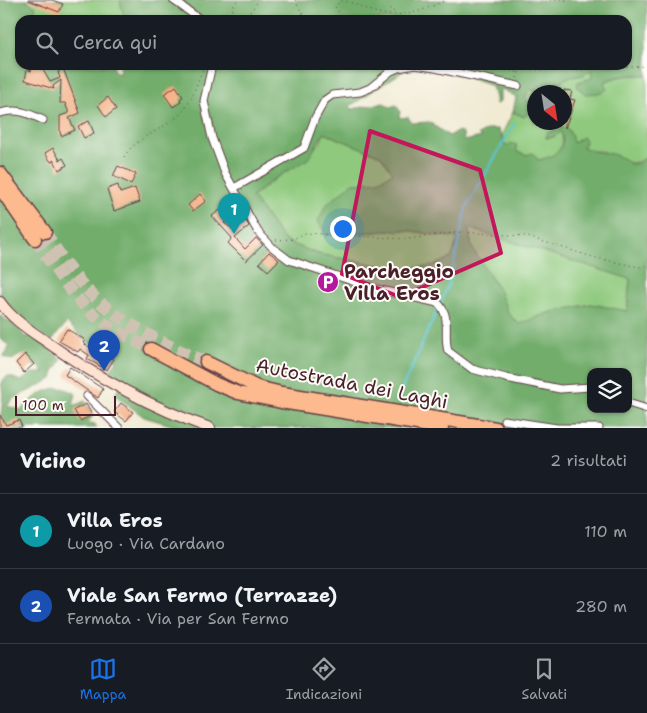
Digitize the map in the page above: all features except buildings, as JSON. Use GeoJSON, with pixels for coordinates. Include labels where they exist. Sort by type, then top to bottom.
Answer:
{"type":"FeatureCollection","features":[{"type":"Feature","properties":{"kind":"highway"},"geometry":{"type":"LineString","coordinates":[[0,173],[40,235],[0,188]]}},
{"type":"Feature","properties":{"kind":"highway","name":"Autostrada dei Laghi"},"geometry":{"type":"LineString","coordinates":[[151,349],[216,384],[238,393],[500,424]]}},
{"type":"Feature","properties":{"kind":"highway","name":"Autostrada dei Laghi"},"geometry":{"type":"LineString","coordinates":[[206,362],[282,398],[442,428]]}},
{"type":"Feature","properties":{"kind":"main road"},"geometry":{"type":"LineString","coordinates":[[0,302],[11,315],[63,353],[138,399],[210,428]]}},
{"type":"Feature","properties":{"kind":"street"},"geometry":{"type":"LineString","coordinates":[[173,0],[194,15]]}},
{"type":"Feature","properties":{"kind":"street"},"geometry":{"type":"LineString","coordinates":[[211,70],[204,101],[212,138],[234,188],[258,232],[272,247],[289,260],[376,289],[440,306],[447,327],[448,351],[472,369],[560,389],[587,387]]}},
{"type":"Feature","properties":{"kind":"street"},"geometry":{"type":"LineString","coordinates":[[234,188],[304,148],[315,118],[325,100],[332,95],[360,92],[370,88],[393,70]]}},
{"type":"Feature","properties":{"kind":"street"},"geometry":{"type":"LineString","coordinates":[[444,70],[518,86]]}},
{"type":"Feature","properties":{"kind":"street"},"geometry":{"type":"LineString","coordinates":[[0,113],[12,109],[29,113],[43,120]]}},
{"type":"Feature","properties":{"kind":"street"},"geometry":{"type":"LineString","coordinates":[[87,396],[119,428]]}},
{"type":"Feature","properties":{"kind":"street"},"geometry":{"type":"LineString","coordinates":[[632,404],[647,410]]}},
{"type":"Feature","properties":{"kind":"street"},"geometry":{"type":"LineString","coordinates":[[500,424],[558,428],[599,428]]}},
{"type":"Feature","properties":{"kind":"path"},"geometry":{"type":"LineString","coordinates":[[234,15],[232,10],[234,3],[238,0]]}},
{"type":"Feature","properties":{"kind":"path"},"geometry":{"type":"LineString","coordinates":[[248,15],[259,0]]}},
{"type":"Feature","properties":{"kind":"path"},"geometry":{"type":"LineString","coordinates":[[295,0],[303,15]]}},
{"type":"Feature","properties":{"kind":"path"},"geometry":{"type":"LineString","coordinates":[[341,15],[335,7],[337,3],[345,0],[378,14],[388,15]]}},
{"type":"Feature","properties":{"kind":"path"},"geometry":{"type":"LineString","coordinates":[[384,0],[397,15]]}},
{"type":"Feature","properties":{"kind":"path"},"geometry":{"type":"LineString","coordinates":[[402,15],[425,10],[446,0]]}},
{"type":"Feature","properties":{"kind":"path"},"geometry":{"type":"LineString","coordinates":[[550,0],[570,0]]}},
{"type":"Feature","properties":{"kind":"path"},"geometry":{"type":"LineString","coordinates":[[632,67],[647,66]]}},
{"type":"Feature","properties":{"kind":"path"},"geometry":{"type":"LineString","coordinates":[[124,157],[131,146],[183,111],[190,101],[205,70]]}},
{"type":"Feature","properties":{"kind":"path"},"geometry":{"type":"LineString","coordinates":[[504,70],[519,72],[522,70]]}},
{"type":"Feature","properties":{"kind":"path"},"geometry":{"type":"LineString","coordinates":[[542,70],[577,70]]}},
{"type":"Feature","properties":{"kind":"path"},"geometry":{"type":"LineString","coordinates":[[518,86],[517,76],[519,72]]}},
{"type":"Feature","properties":{"kind":"path"},"geometry":{"type":"LineString","coordinates":[[276,240],[292,239],[306,233],[408,239],[461,232],[525,236],[596,258],[639,267],[647,266]]}},
{"type":"Feature","properties":{"kind":"highlighted area"},"geometry":{"type":"Polygon","coordinates":[[[370,131],[480,170],[501,253],[400,297],[342,274],[370,131]]]}},
{"type":"Feature","properties":{"kind":"green space"},"geometry":{"type":"Polygon","coordinates":[[[0,0],[25,0],[36,7],[33,15],[15,15],[15,70],[114,70],[119,74],[119,70],[405,70],[350,106],[352,109],[384,103],[390,107],[396,105],[400,111],[399,118],[408,117],[412,123],[429,122],[449,136],[459,131],[463,134],[464,141],[481,137],[478,135],[489,129],[498,129],[505,145],[516,144],[517,152],[526,155],[533,153],[538,160],[553,155],[560,148],[563,138],[561,132],[553,137],[546,138],[547,133],[556,130],[568,130],[573,143],[583,137],[585,141],[583,147],[619,156],[630,164],[638,163],[647,157],[647,428],[181,428],[144,417],[115,395],[120,386],[106,376],[117,361],[104,347],[93,347],[67,323],[51,341],[33,328],[0,297],[0,36],[2,37],[3,28],[0,29],[0,0]],[[324,133],[308,159],[271,181],[252,197],[285,241],[318,254],[399,269],[433,266],[452,257],[458,238],[404,230],[326,235],[318,221],[327,204],[353,183],[378,181],[393,173],[381,156],[324,133]],[[468,228],[472,248],[499,290],[508,313],[519,324],[548,313],[591,304],[627,311],[630,279],[468,228]]]}},
{"type":"Feature","properties":{"kind":"green space"},"geometry":{"type":"Polygon","coordinates":[[[25,0],[120,0],[124,15],[30,15],[28,4],[25,0]]]}},
{"type":"Feature","properties":{"kind":"green space"},"geometry":{"type":"Polygon","coordinates":[[[120,0],[647,0],[647,75],[625,76],[604,82],[607,89],[602,93],[585,94],[577,87],[578,82],[592,78],[592,70],[632,70],[632,15],[124,15],[120,0]]]}},
{"type":"Feature","properties":{"kind":"green space"},"geometry":{"type":"Polygon","coordinates":[[[434,70],[592,70],[583,75],[567,78],[555,85],[527,85],[525,99],[527,100],[527,114],[524,117],[513,112],[516,97],[500,88],[500,102],[496,104],[492,86],[460,75],[434,70]]]}},
{"type":"Feature","properties":{"kind":"green space"},"geometry":{"type":"Polygon","coordinates":[[[592,70],[592,78],[604,82],[622,75],[647,75],[647,157],[635,163],[630,163],[603,151],[584,150],[572,142],[561,130],[572,130],[572,85],[554,85],[567,77],[583,75],[592,70]]]}},
{"type":"Feature","properties":{"kind":"green space"},"geometry":{"type":"Polygon","coordinates":[[[527,94],[527,130],[555,130],[548,133],[546,138],[553,137],[561,131],[561,147],[558,152],[544,160],[529,158],[505,145],[502,134],[513,112],[524,117],[527,94]]]}},
{"type":"Feature","properties":{"kind":"green space"},"geometry":{"type":"Polygon","coordinates":[[[324,133],[381,156],[394,173],[378,181],[353,183],[326,235],[404,230],[459,238],[452,257],[433,266],[399,269],[318,254],[285,241],[252,197],[320,143],[324,133]]]}},
{"type":"Feature","properties":{"kind":"green space"},"geometry":{"type":"Polygon","coordinates":[[[468,227],[630,279],[627,311],[591,304],[548,313],[519,324],[508,313],[499,290],[472,248],[468,227]]]}},
{"type":"Feature","properties":{"kind":"green space"},"geometry":{"type":"Polygon","coordinates":[[[0,315],[18,328],[25,337],[34,336],[62,360],[54,371],[52,379],[13,399],[7,406],[21,410],[39,394],[61,388],[76,394],[73,406],[85,401],[93,416],[88,422],[95,424],[97,428],[0,428],[1,382],[8,376],[21,381],[32,373],[44,373],[39,366],[32,365],[22,354],[12,360],[3,357],[10,346],[0,339],[0,315]]]}},
{"type":"Feature","properties":{"kind":"waterway"},"geometry":{"type":"LineString","coordinates":[[441,302],[451,277],[466,208],[514,124]]}},
{"type":"Feature","properties":{"kind":"waterway"},"geometry":{"type":"LineString","coordinates":[[398,402],[404,383],[439,307]]}},
{"type":"Feature","properties":{"kind":"tunnel"},"geometry":{"type":"LineString","coordinates":[[45,232],[76,277],[101,303],[144,332],[206,362]]}},
{"type":"Feature","properties":{"kind":"tunnel"},"geometry":{"type":"LineString","coordinates":[[35,239],[63,280],[97,318],[123,335],[151,349]]}},
{"type":"Feature","properties":{"kind":"place","name":"Villa Eros"},"geometry":{"type":"Point","coordinates":[234,234]}},
{"type":"Feature","properties":{"kind":"place","name":"Parcheggio Villa Eros"},"geometry":{"type":"Point","coordinates":[328,282]}},
{"type":"Feature","properties":{"kind":"place","name":"Viale San Fermo (Terrazze)"},"geometry":{"type":"Point","coordinates":[104,371]}}]}
